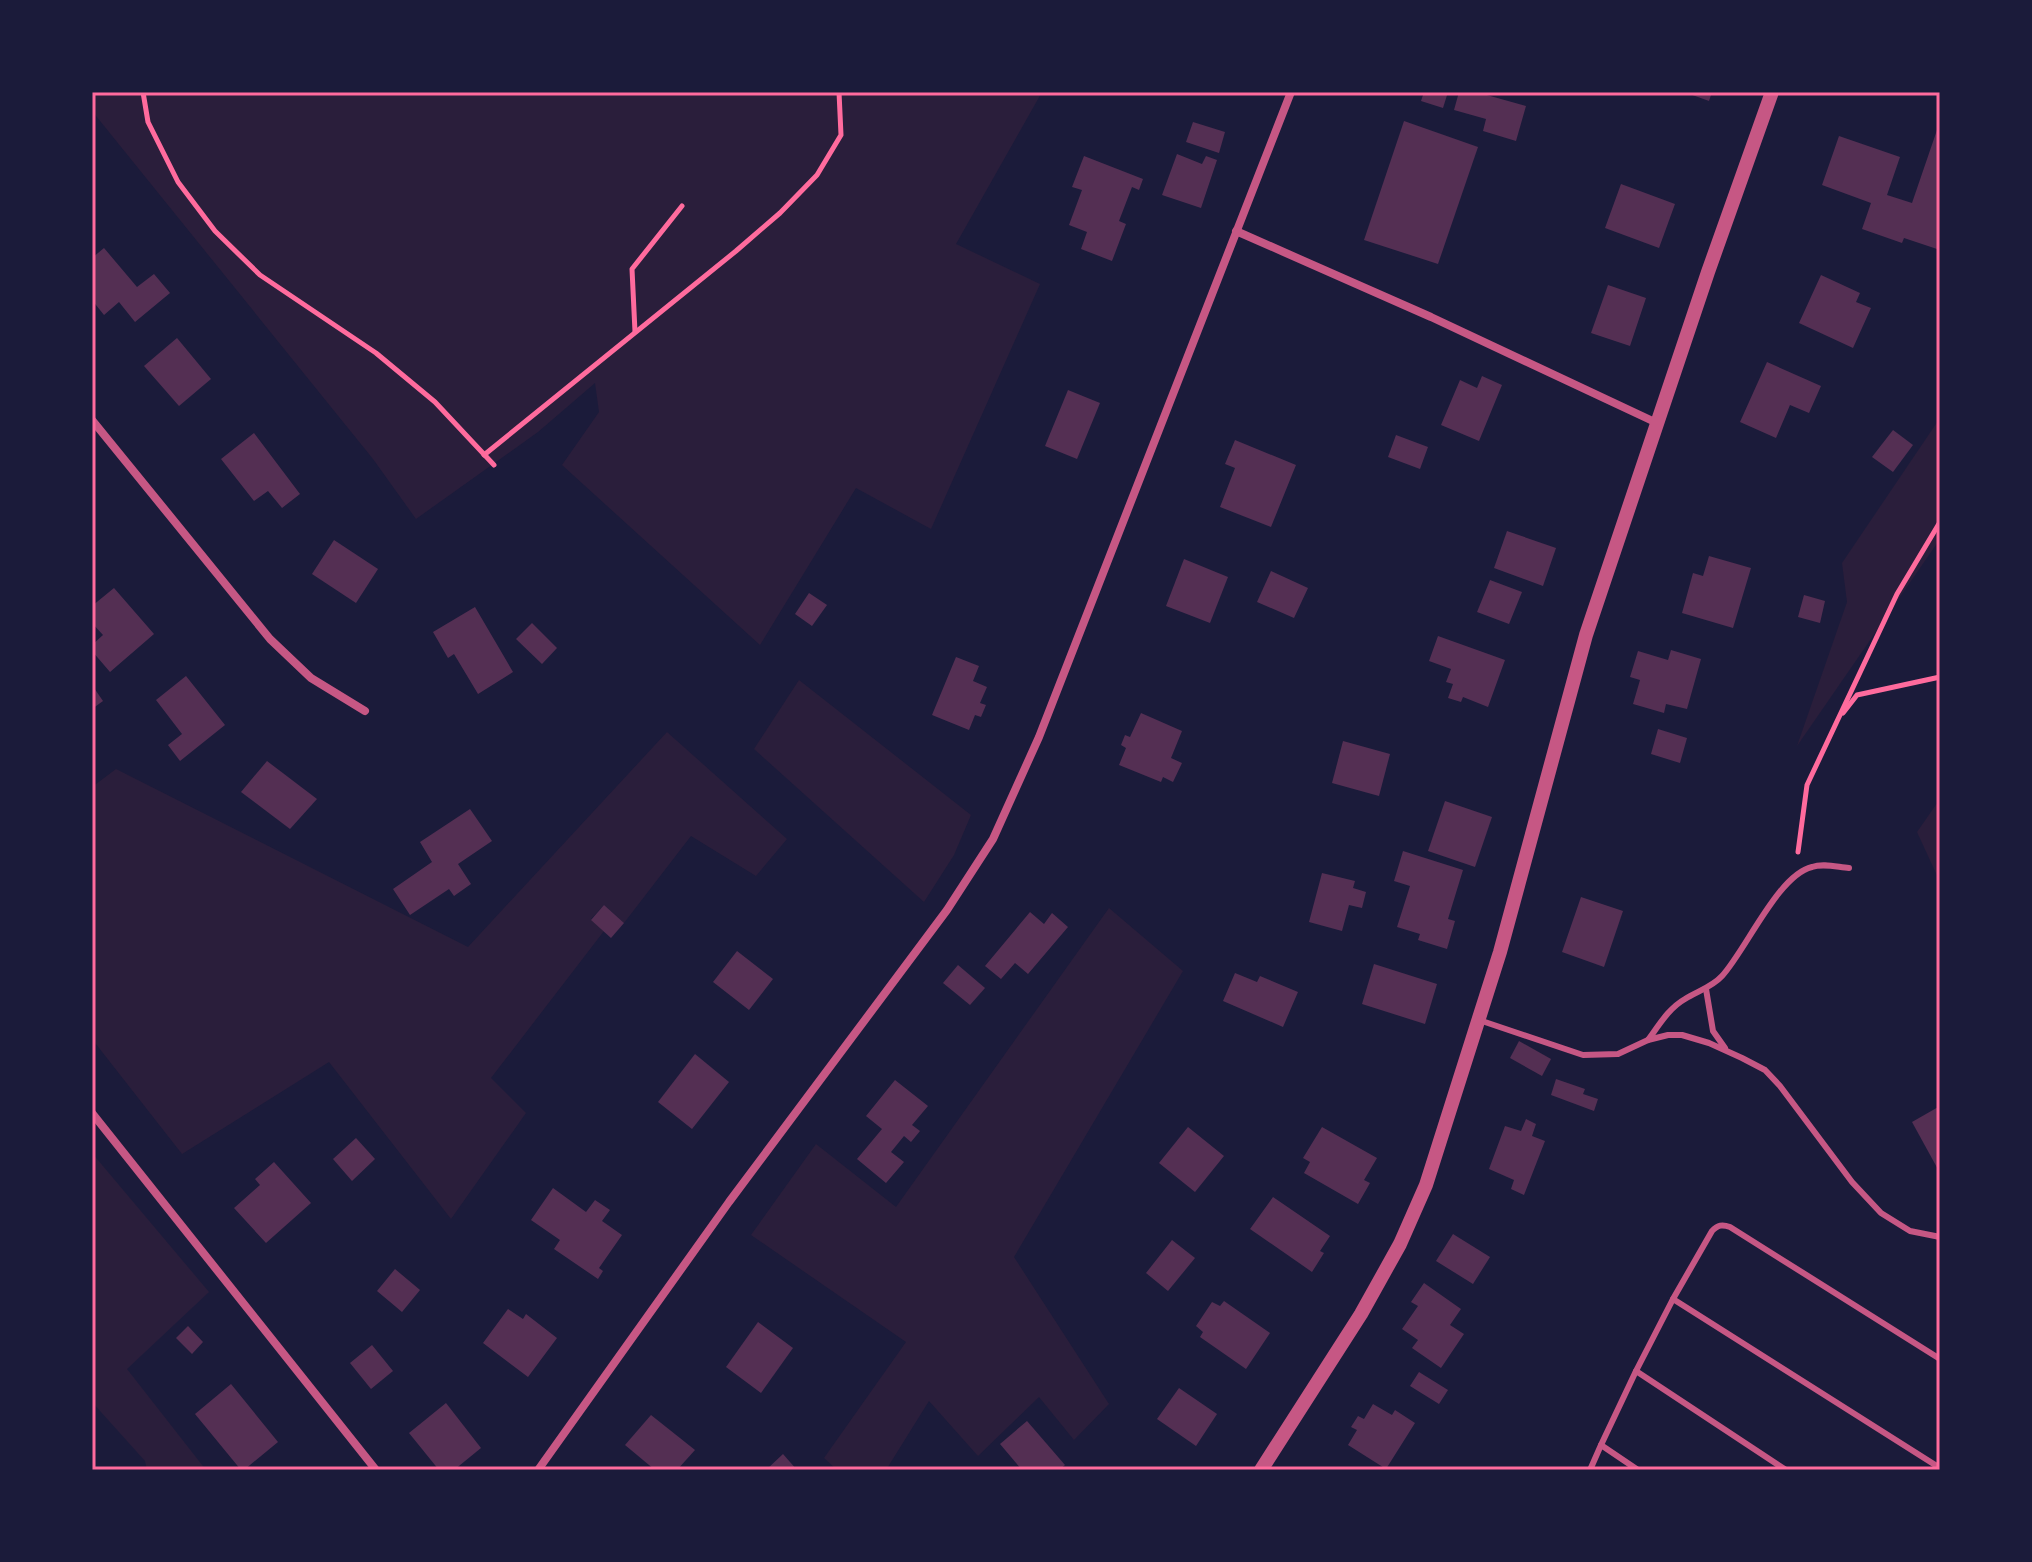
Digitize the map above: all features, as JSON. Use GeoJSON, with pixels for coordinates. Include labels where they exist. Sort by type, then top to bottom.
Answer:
{"type":"FeatureCollection","features":[{"type":"Feature","properties":{"kind":"street"},"geometry":{"type":"LineString","coordinates":[[538,1470],[729,1202],[945,913],[993,839],[1039,737],[1291,92]]}},
{"type":"Feature","properties":{"kind":"street"},"geometry":{"type":"LineString","coordinates":[[1261,1470],[1361,1314],[1400,1244],[1426,1185],[1504,937],[1586,635],[1772,92]]}},
{"type":"Feature","properties":{"kind":"street"},"geometry":{"type":"LineString","coordinates":[[1236,231],[1431,317],[1657,423]]}},
{"type":"Feature","properties":{"kind":"street"},"geometry":{"type":"LineString","coordinates":[[92,420],[270,639],[311,678],[365,711]]}},
{"type":"Feature","properties":{"kind":"street"},"geometry":{"type":"LineString","coordinates":[[92,1113],[376,1470]]}},
{"type":"Feature","properties":{"kind":"lane"},"geometry":{"type":"LineString","coordinates":[[1648,1040],[1671,1009],[1722,976],[1795,875],[1812,866],[1849,868]]}},
{"type":"Feature","properties":{"kind":"lane"},"geometry":{"type":"LineString","coordinates":[[1706,989],[1713,1031],[1727,1051]]}},
{"type":"Feature","properties":{"kind":"lane"},"geometry":{"type":"LineString","coordinates":[[1478,1020],[1583,1055],[1618,1054],[1648,1040],[1668,1035],[1682,1035],[1727,1051],[1765,1070],[1852,1182],[1881,1213],[1910,1231],[1940,1237]]}},
{"type":"Feature","properties":{"kind":"lane"},"geometry":{"type":"LineString","coordinates":[[1590,1470],[1673,1299],[1712,1231],[1723,1225],[1940,1359]]}},
{"type":"Feature","properties":{"kind":"lane"},"geometry":{"type":"LineString","coordinates":[[1673,1299],[1940,1468]]}},
{"type":"Feature","properties":{"kind":"lane"},"geometry":{"type":"LineString","coordinates":[[1636,1371],[1786,1470]]}},
{"type":"Feature","properties":{"kind":"lane"},"geometry":{"type":"LineString","coordinates":[[1601,1445],[1638,1470]]}},
{"type":"Feature","properties":{"kind":"path"},"geometry":{"type":"LineString","coordinates":[[143,92],[148,122],[178,182],[215,231],[260,275],[376,353],[435,402],[494,465]]}},
{"type":"Feature","properties":{"kind":"path"},"geometry":{"type":"LineString","coordinates":[[484,455],[780,213],[817,175],[841,135],[839,92]]}},
{"type":"Feature","properties":{"kind":"path"},"geometry":{"type":"LineString","coordinates":[[635,333],[632,269],[682,206]]}},
{"type":"Feature","properties":{"kind":"path"},"geometry":{"type":"LineString","coordinates":[[1795,875],[1807,785],[1897,594],[1940,522]]}},
{"type":"Feature","properties":{"kind":"path"},"geometry":{"type":"LineString","coordinates":[[1837,720],[1857,695],[1940,677]]}},
{"type":"Feature","properties":{"kind":"shaded area"},"geometry":{"type":"Polygon","coordinates":[[[92,92],[1042,92],[956,244],[1040,284],[931,529],[856,488],[760,645],[562,465],[599,412],[595,383],[538,432],[416,519],[373,459],[92,111],[92,92]]]}},
{"type":"Feature","properties":{"kind":"shaded area"},"geometry":{"type":"Polygon","coordinates":[[[1940,418],[1940,539],[1797,746],[1847,602],[1842,563],[1940,418]]]}},
{"type":"Feature","properties":{"kind":"shaded area"},"geometry":{"type":"Polygon","coordinates":[[[799,680],[971,815],[954,855],[924,902],[754,749],[799,680]]]}},
{"type":"Feature","properties":{"kind":"shaded area"},"geometry":{"type":"Polygon","coordinates":[[[667,732],[787,839],[756,876],[691,836],[624,923],[604,905],[591,919],[604,931],[491,1078],[526,1113],[451,1219],[329,1062],[182,1154],[92,1039],[92,787],[116,769],[468,947],[667,732]]]}},
{"type":"Feature","properties":{"kind":"shaded area"},"geometry":{"type":"Polygon","coordinates":[[[1940,799],[1940,882],[1917,832],[1940,799]]]}},
{"type":"Feature","properties":{"kind":"shaded area"},"geometry":{"type":"Polygon","coordinates":[[[1109,908],[1183,971],[1014,1257],[1109,1404],[1074,1440],[1039,1397],[978,1456],[929,1401],[886,1470],[837,1470],[824,1458],[906,1342],[751,1235],[816,1144],[896,1207],[1109,908]]]}},
{"type":"Feature","properties":{"kind":"shaded area"},"geometry":{"type":"Polygon","coordinates":[[[92,1153],[209,1292],[127,1369],[206,1470],[147,1470],[145,1461],[92,1402],[92,1153]]]}},
{"type":"Feature","properties":{"kind":"building"},"geometry":{"type":"Polygon","coordinates":[[[1424,92],[1448,92],[1443,108],[1421,101],[1424,92]]]}},
{"type":"Feature","properties":{"kind":"building"},"geometry":{"type":"Polygon","coordinates":[[[1459,92],[1476,92],[1526,106],[1516,141],[1483,131],[1486,119],[1454,110],[1459,92]]]}},
{"type":"Feature","properties":{"kind":"building"},"geometry":{"type":"Polygon","coordinates":[[[1684,92],[1712,92],[1709,101],[1684,92]]]}},
{"type":"Feature","properties":{"kind":"building"},"geometry":{"type":"Polygon","coordinates":[[[1404,121],[1478,147],[1438,264],[1364,240],[1404,121]]]}},
{"type":"Feature","properties":{"kind":"building"},"geometry":{"type":"Polygon","coordinates":[[[1193,122],[1225,132],[1219,153],[1186,142],[1193,122]]]}},
{"type":"Feature","properties":{"kind":"building"},"geometry":{"type":"Polygon","coordinates":[[[1937,130],[1940,131],[1940,250],[1904,238],[1902,243],[1862,229],[1871,203],[1822,185],[1839,136],[1900,157],[1887,195],[1912,203],[1937,130]]]}},
{"type":"Feature","properties":{"kind":"building"},"geometry":{"type":"Polygon","coordinates":[[[1177,154],[1202,164],[1206,156],[1217,160],[1201,208],[1162,195],[1177,154]]]}},
{"type":"Feature","properties":{"kind":"building"},"geometry":{"type":"Polygon","coordinates":[[[1084,156],[1143,179],[1139,190],[1132,187],[1119,221],[1126,224],[1112,261],[1081,249],[1087,232],[1069,225],[1082,190],[1072,187],[1084,156]]]}},
{"type":"Feature","properties":{"kind":"building"},"geometry":{"type":"Polygon","coordinates":[[[1621,184],[1675,204],[1659,248],[1605,228],[1621,184]]]}},
{"type":"Feature","properties":{"kind":"building"},"geometry":{"type":"Polygon","coordinates":[[[104,248],[137,287],[154,274],[170,293],[135,322],[119,302],[104,315],[92,300],[92,258],[104,248]]]}},
{"type":"Feature","properties":{"kind":"building"},"geometry":{"type":"Polygon","coordinates":[[[1821,275],[1860,293],[1856,302],[1871,308],[1853,348],[1799,323],[1821,275]]]}},
{"type":"Feature","properties":{"kind":"building"},"geometry":{"type":"Polygon","coordinates":[[[1608,285],[1646,298],[1630,346],[1591,333],[1608,285]]]}},
{"type":"Feature","properties":{"kind":"building"},"geometry":{"type":"Polygon","coordinates":[[[177,338],[211,379],[179,406],[144,366],[177,338]]]}},
{"type":"Feature","properties":{"kind":"building"},"geometry":{"type":"Polygon","coordinates":[[[1767,362],[1821,386],[1809,413],[1790,405],[1776,438],[1740,422],[1767,362]]]}},
{"type":"Feature","properties":{"kind":"building"},"geometry":{"type":"Polygon","coordinates":[[[1482,376],[1502,385],[1479,441],[1441,425],[1460,380],[1477,388],[1482,376]]]}},
{"type":"Feature","properties":{"kind":"building"},"geometry":{"type":"Polygon","coordinates":[[[1068,390],[1100,403],[1077,459],[1045,446],[1068,390]]]}},
{"type":"Feature","properties":{"kind":"building"},"geometry":{"type":"Polygon","coordinates":[[[1893,430],[1913,445],[1893,472],[1872,457],[1893,430]]]}},
{"type":"Feature","properties":{"kind":"building"},"geometry":{"type":"Polygon","coordinates":[[[254,433],[300,494],[282,508],[268,491],[254,501],[221,459],[254,433]]]}},
{"type":"Feature","properties":{"kind":"building"},"geometry":{"type":"Polygon","coordinates":[[[1396,435],[1428,447],[1420,469],[1388,457],[1396,435]]]}},
{"type":"Feature","properties":{"kind":"building"},"geometry":{"type":"Polygon","coordinates":[[[1235,440],[1296,465],[1271,527],[1220,507],[1235,468],[1225,464],[1235,440]]]}},
{"type":"Feature","properties":{"kind":"building"},"geometry":{"type":"Polygon","coordinates":[[[1507,531],[1556,548],[1543,586],[1494,568],[1507,531]]]}},
{"type":"Feature","properties":{"kind":"building"},"geometry":{"type":"Polygon","coordinates":[[[334,540],[378,569],[356,603],[312,574],[334,540]]]}},
{"type":"Feature","properties":{"kind":"building"},"geometry":{"type":"Polygon","coordinates":[[[1709,556],[1751,568],[1733,628],[1682,613],[1693,573],[1703,576],[1709,556]]]}},
{"type":"Feature","properties":{"kind":"building"},"geometry":{"type":"Polygon","coordinates":[[[1184,559],[1228,577],[1210,623],[1166,606],[1184,559]]]}},
{"type":"Feature","properties":{"kind":"building"},"geometry":{"type":"Polygon","coordinates":[[[1271,571],[1308,588],[1294,618],[1257,602],[1271,571]]]}},
{"type":"Feature","properties":{"kind":"building"},"geometry":{"type":"Polygon","coordinates":[[[1490,580],[1522,592],[1509,624],[1477,612],[1490,580]]]}},
{"type":"Feature","properties":{"kind":"building"},"geometry":{"type":"Polygon","coordinates":[[[114,588],[154,634],[110,672],[92,651],[92,645],[103,635],[92,623],[92,606],[114,588]]]}},
{"type":"Feature","properties":{"kind":"building"},"geometry":{"type":"Polygon","coordinates":[[[809,593],[827,605],[812,626],[795,614],[809,593]]]}},
{"type":"Feature","properties":{"kind":"building"},"geometry":{"type":"Polygon","coordinates":[[[1804,595],[1825,601],[1820,623],[1798,617],[1804,595]]]}},
{"type":"Feature","properties":{"kind":"building"},"geometry":{"type":"Polygon","coordinates":[[[475,607],[513,672],[478,694],[454,654],[448,658],[433,632],[475,607]]]}},
{"type":"Feature","properties":{"kind":"building"},"geometry":{"type":"Polygon","coordinates":[[[532,623],[557,648],[542,664],[516,639],[532,623]]]}},
{"type":"Feature","properties":{"kind":"building"},"geometry":{"type":"Polygon","coordinates":[[[1438,636],[1505,660],[1488,707],[1463,697],[1461,702],[1448,698],[1453,684],[1446,682],[1451,669],[1429,661],[1438,636]]]}},
{"type":"Feature","properties":{"kind":"building"},"geometry":{"type":"Polygon","coordinates":[[[1671,650],[1701,659],[1687,709],[1666,704],[1664,713],[1633,704],[1640,680],[1630,677],[1638,651],[1668,660],[1671,650]]]}},
{"type":"Feature","properties":{"kind":"building"},"geometry":{"type":"Polygon","coordinates":[[[956,657],[979,666],[973,681],[987,687],[980,703],[986,705],[981,717],[975,715],[969,730],[932,715],[956,657]]]}},
{"type":"Feature","properties":{"kind":"building"},"geometry":{"type":"Polygon","coordinates":[[[186,676],[225,725],[180,761],[168,745],[182,734],[156,700],[186,676]]]}},
{"type":"Feature","properties":{"kind":"building"},"geometry":{"type":"Polygon","coordinates":[[[92,685],[103,701],[92,709],[92,685]]]}},
{"type":"Feature","properties":{"kind":"building"},"geometry":{"type":"Polygon","coordinates":[[[1141,713],[1182,731],[1171,758],[1182,763],[1173,782],[1163,777],[1161,782],[1119,765],[1126,748],[1121,745],[1125,735],[1130,737],[1141,713]]]}},
{"type":"Feature","properties":{"kind":"building"},"geometry":{"type":"Polygon","coordinates":[[[1658,729],[1687,738],[1680,763],[1651,754],[1658,729]]]}},
{"type":"Feature","properties":{"kind":"building"},"geometry":{"type":"Polygon","coordinates":[[[1343,741],[1390,754],[1379,796],[1332,783],[1343,741]]]}},
{"type":"Feature","properties":{"kind":"building"},"geometry":{"type":"Polygon","coordinates":[[[267,761],[317,799],[290,829],[241,792],[267,761]]]}},
{"type":"Feature","properties":{"kind":"building"},"geometry":{"type":"Polygon","coordinates":[[[1445,801],[1492,817],[1475,867],[1428,851],[1445,801]]]}},
{"type":"Feature","properties":{"kind":"building"},"geometry":{"type":"Polygon","coordinates":[[[470,809],[492,841],[458,864],[471,884],[454,896],[449,889],[410,915],[393,889],[432,862],[420,842],[470,809]]]}},
{"type":"Feature","properties":{"kind":"building"},"geometry":{"type":"Polygon","coordinates":[[[1403,851],[1463,870],[1448,919],[1455,921],[1447,949],[1418,940],[1420,934],[1397,927],[1410,886],[1394,881],[1403,851]]]}},
{"type":"Feature","properties":{"kind":"building"},"geometry":{"type":"Polygon","coordinates":[[[1322,873],[1355,881],[1353,888],[1366,892],[1362,908],[1349,905],[1342,931],[1309,922],[1322,873]]]}},
{"type":"Feature","properties":{"kind":"building"},"geometry":{"type":"Polygon","coordinates":[[[1581,897],[1623,911],[1604,967],[1562,952],[1581,897]]]}},
{"type":"Feature","properties":{"kind":"building"},"geometry":{"type":"Polygon","coordinates":[[[604,905],[624,923],[611,938],[591,920],[604,905]]]}},
{"type":"Feature","properties":{"kind":"building"},"geometry":{"type":"Polygon","coordinates":[[[1030,912],[1044,924],[1052,913],[1068,927],[1028,974],[1015,963],[1001,979],[985,966],[1030,912]]]}},
{"type":"Feature","properties":{"kind":"building"},"geometry":{"type":"Polygon","coordinates":[[[737,951],[773,979],[749,1010],[713,982],[737,951]]]}},
{"type":"Feature","properties":{"kind":"building"},"geometry":{"type":"Polygon","coordinates":[[[1374,964],[1437,984],[1425,1024],[1362,1004],[1374,964]]]}},
{"type":"Feature","properties":{"kind":"building"},"geometry":{"type":"Polygon","coordinates":[[[958,965],[985,988],[970,1005],[943,983],[958,965]]]}},
{"type":"Feature","properties":{"kind":"building"},"geometry":{"type":"Polygon","coordinates":[[[1235,973],[1257,982],[1260,976],[1298,992],[1283,1027],[1223,1001],[1235,973]]]}},
{"type":"Feature","properties":{"kind":"building"},"geometry":{"type":"Polygon","coordinates":[[[1519,1041],[1551,1059],[1542,1076],[1510,1058],[1519,1041]]]}},
{"type":"Feature","properties":{"kind":"building"},"geometry":{"type":"Polygon","coordinates":[[[695,1054],[729,1082],[692,1129],[658,1102],[695,1054]]]}},
{"type":"Feature","properties":{"kind":"building"},"geometry":{"type":"Polygon","coordinates":[[[1556,1079],[1585,1089],[1583,1094],[1598,1099],[1594,1111],[1551,1095],[1556,1079]]]}},
{"type":"Feature","properties":{"kind":"building"},"geometry":{"type":"Polygon","coordinates":[[[895,1080],[928,1106],[912,1125],[920,1131],[911,1142],[904,1136],[891,1152],[904,1162],[886,1183],[857,1159],[882,1129],[866,1116],[895,1080]]]}},
{"type":"Feature","properties":{"kind":"building"},"geometry":{"type":"Polygon","coordinates":[[[1940,1106],[1940,1173],[1912,1122],[1940,1106]]]}},
{"type":"Feature","properties":{"kind":"building"},"geometry":{"type":"Polygon","coordinates":[[[1526,1119],[1536,1124],[1532,1136],[1545,1141],[1524,1195],[1511,1189],[1514,1180],[1489,1169],[1505,1126],[1521,1131],[1526,1119]]]}},
{"type":"Feature","properties":{"kind":"building"},"geometry":{"type":"Polygon","coordinates":[[[1188,1127],[1224,1156],[1195,1192],[1159,1163],[1188,1127]]]}},
{"type":"Feature","properties":{"kind":"building"},"geometry":{"type":"Polygon","coordinates":[[[1322,1127],[1377,1158],[1364,1180],[1370,1183],[1358,1204],[1304,1173],[1310,1162],[1303,1158],[1322,1127]]]}},
{"type":"Feature","properties":{"kind":"building"},"geometry":{"type":"Polygon","coordinates":[[[356,1138],[375,1159],[352,1181],[333,1159],[356,1138]]]}},
{"type":"Feature","properties":{"kind":"building"},"geometry":{"type":"Polygon","coordinates":[[[274,1162],[311,1203],[266,1243],[234,1208],[260,1185],[255,1179],[274,1162]]]}},
{"type":"Feature","properties":{"kind":"building"},"geometry":{"type":"Polygon","coordinates":[[[553,1188],[586,1212],[595,1200],[610,1210],[602,1221],[622,1235],[599,1268],[603,1271],[598,1279],[554,1249],[560,1240],[531,1220],[553,1188]]]}},
{"type":"Feature","properties":{"kind":"building"},"geometry":{"type":"Polygon","coordinates":[[[1273,1197],[1330,1236],[1312,1272],[1250,1229],[1273,1197]]]}},
{"type":"Feature","properties":{"kind":"building"},"geometry":{"type":"Polygon","coordinates":[[[1453,1234],[1490,1257],[1473,1284],[1436,1261],[1453,1234]]]}},
{"type":"Feature","properties":{"kind":"building"},"geometry":{"type":"Polygon","coordinates":[[[1172,1240],[1195,1258],[1168,1291],[1146,1273],[1172,1240]]]}},
{"type":"Feature","properties":{"kind":"building"},"geometry":{"type":"Polygon","coordinates":[[[395,1269],[420,1290],[402,1312],[377,1291],[395,1269]]]}},
{"type":"Feature","properties":{"kind":"building"},"geometry":{"type":"Polygon","coordinates":[[[1424,1283],[1461,1309],[1450,1325],[1464,1334],[1441,1368],[1412,1348],[1418,1340],[1402,1329],[1418,1306],[1411,1302],[1424,1283]]]}},
{"type":"Feature","properties":{"kind":"building"},"geometry":{"type":"Polygon","coordinates":[[[1224,1301],[1270,1333],[1246,1369],[1200,1337],[1203,1332],[1196,1326],[1212,1302],[1220,1306],[1224,1301]]]}},
{"type":"Feature","properties":{"kind":"building"},"geometry":{"type":"Polygon","coordinates":[[[508,1309],[523,1319],[526,1314],[557,1338],[528,1377],[483,1343],[508,1309]]]}},
{"type":"Feature","properties":{"kind":"building"},"geometry":{"type":"Polygon","coordinates":[[[758,1322],[793,1348],[761,1393],[726,1367],[758,1322]]]}},
{"type":"Feature","properties":{"kind":"building"},"geometry":{"type":"Polygon","coordinates":[[[188,1326],[203,1342],[192,1354],[176,1338],[188,1326]]]}},
{"type":"Feature","properties":{"kind":"building"},"geometry":{"type":"Polygon","coordinates":[[[372,1345],[393,1371],[371,1389],[350,1363],[372,1345]]]}},
{"type":"Feature","properties":{"kind":"building"},"geometry":{"type":"Polygon","coordinates":[[[1419,1372],[1448,1390],[1439,1404],[1410,1386],[1419,1372]]]}},
{"type":"Feature","properties":{"kind":"building"},"geometry":{"type":"Polygon","coordinates":[[[231,1384],[278,1442],[244,1470],[195,1414],[231,1384]]]}},
{"type":"Feature","properties":{"kind":"building"},"geometry":{"type":"Polygon","coordinates":[[[1179,1388],[1217,1414],[1196,1446],[1157,1419],[1179,1388]]]}},
{"type":"Feature","properties":{"kind":"building"},"geometry":{"type":"Polygon","coordinates":[[[446,1403],[481,1448],[454,1470],[439,1470],[409,1433],[446,1403]]]}},
{"type":"Feature","properties":{"kind":"building"},"geometry":{"type":"Polygon","coordinates":[[[1373,1404],[1392,1415],[1395,1410],[1415,1423],[1386,1469],[1348,1445],[1357,1430],[1351,1427],[1358,1416],[1364,1419],[1373,1404]]]}},
{"type":"Feature","properties":{"kind":"building"},"geometry":{"type":"Polygon","coordinates":[[[651,1415],[695,1450],[677,1470],[655,1470],[625,1445],[651,1415]]]}},
{"type":"Feature","properties":{"kind":"building"},"geometry":{"type":"Polygon","coordinates":[[[1027,1421],[1065,1465],[1059,1470],[1022,1470],[1000,1444],[1027,1421]]]}},
{"type":"Feature","properties":{"kind":"building"},"geometry":{"type":"Polygon","coordinates":[[[783,1454],[797,1470],[766,1470],[783,1454]]]}}]}
